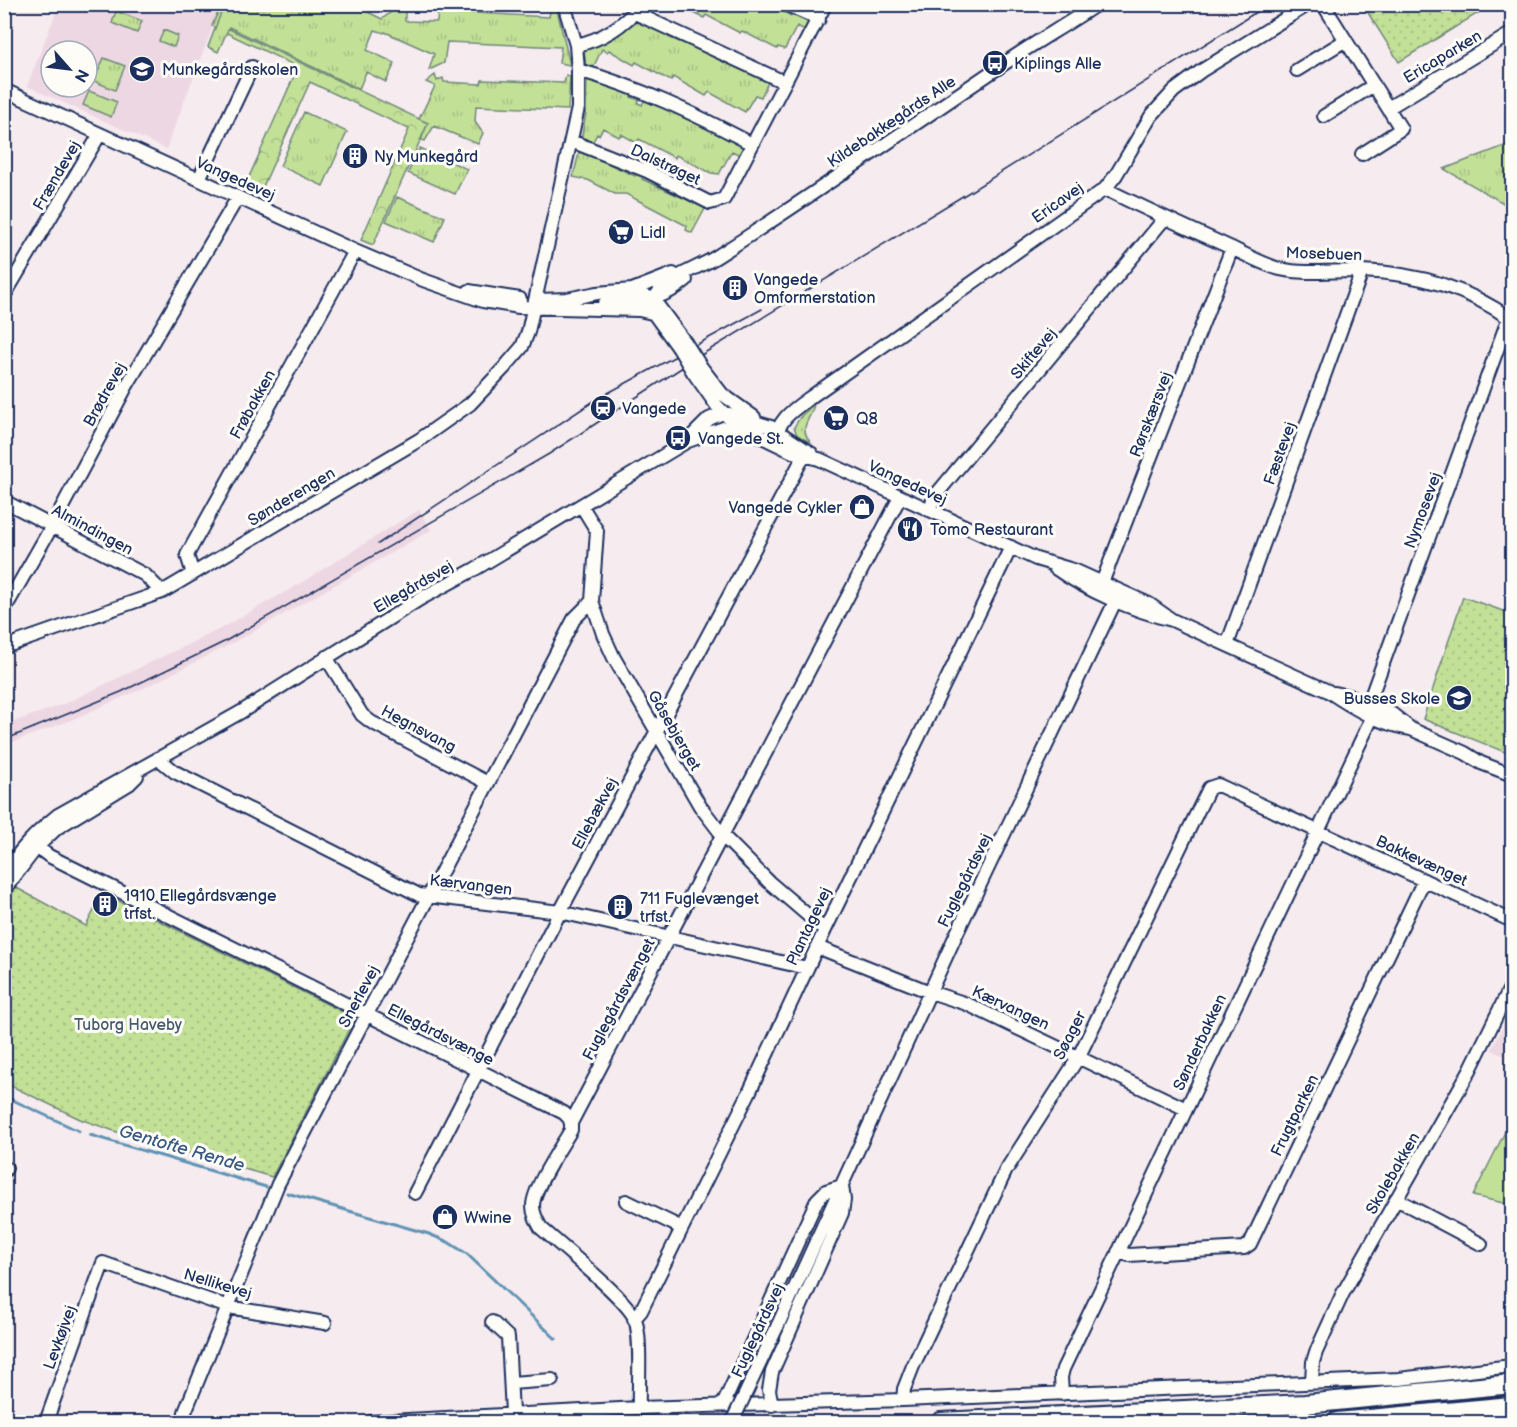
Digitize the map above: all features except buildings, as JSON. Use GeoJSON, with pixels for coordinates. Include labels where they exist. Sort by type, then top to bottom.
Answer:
{"type":"FeatureCollection","features":[{"type":"Feature","properties":{"kind":"highway"},"geometry":{"type":"LineString","coordinates":[[1450,1390],[1465,1381],[1512,1375]]}},
{"type":"Feature","properties":{"kind":"highway"},"geometry":{"type":"LineString","coordinates":[[941,1422],[1305,1404],[1512,1384]]}},
{"type":"Feature","properties":{"kind":"highway"},"geometry":{"type":"LineString","coordinates":[[1348,1422],[1512,1406]]}},
{"type":"Feature","properties":{"kind":"highway"},"geometry":{"type":"LineString","coordinates":[[1443,1422],[1512,1417]]}},
{"type":"Feature","properties":{"kind":"street"},"geometry":{"type":"LineString","coordinates":[[534,304],[578,108],[576,45],[564,4]]}},
{"type":"Feature","properties":{"kind":"street"},"geometry":{"type":"LineString","coordinates":[[786,4],[819,19]]}},
{"type":"Feature","properties":{"kind":"street","name":"Ericavej"},"geometry":{"type":"LineString","coordinates":[[776,434],[801,405],[836,378],[1105,189],[1116,175],[1151,116],[1174,91],[1201,71],[1309,4]]}},
{"type":"Feature","properties":{"kind":"street"},"geometry":{"type":"LineString","coordinates":[[1323,4],[1401,129],[1362,154]]}},
{"type":"Feature","properties":{"kind":"street","name":"Dalstrøget"},"geometry":{"type":"LineString","coordinates":[[572,141],[648,171],[710,203],[724,198],[825,5]]}},
{"type":"Feature","properties":{"kind":"street","name":"Kildebakkegårds Alle"},"geometry":{"type":"LineString","coordinates":[[652,292],[703,265],[1095,5]]}},
{"type":"Feature","properties":{"kind":"street"},"geometry":{"type":"LineString","coordinates":[[576,45],[592,42],[606,35],[638,9],[784,82]]}},
{"type":"Feature","properties":{"kind":"street","name":"Ericaparken"},"geometry":{"type":"LineString","coordinates":[[1388,108],[1512,33]]}},
{"type":"Feature","properties":{"kind":"street"},"geometry":{"type":"LineString","coordinates":[[1298,70],[1346,40]]}},
{"type":"Feature","properties":{"kind":"street"},"geometry":{"type":"LineString","coordinates":[[199,179],[252,67]]}},
{"type":"Feature","properties":{"kind":"street"},"geometry":{"type":"LineString","coordinates":[[578,70],[607,78],[701,118],[752,144]]}},
{"type":"Feature","properties":{"kind":"street"},"geometry":{"type":"LineString","coordinates":[[1324,116],[1374,85]]}},
{"type":"Feature","properties":{"kind":"street","name":"Vangedevej"},"geometry":{"type":"LineString","coordinates":[[4,90],[423,280],[494,303],[652,313]]}},
{"type":"Feature","properties":{"kind":"street","name":"Frændevej"},"geometry":{"type":"LineString","coordinates":[[4,296],[100,134]]}},
{"type":"Feature","properties":{"kind":"street","name":"Mosebuen"},"geometry":{"type":"LineString","coordinates":[[1105,189],[1278,268],[1298,272],[1362,271],[1409,275],[1480,299],[1511,319]]}},
{"type":"Feature","properties":{"kind":"street","name":"Brødrevej"},"geometry":{"type":"LineString","coordinates":[[4,610],[126,387],[238,197]]}},
{"type":"Feature","properties":{"kind":"street","name":"Skiftevej"},"geometry":{"type":"LineString","coordinates":[[928,510],[935,496],[1165,218]]}},
{"type":"Feature","properties":{"kind":"street","name":"Rørskærsvej"},"geometry":{"type":"LineString","coordinates":[[1100,588],[1232,248]]}},
{"type":"Feature","properties":{"kind":"street","name":"Frøbakken"},"geometry":{"type":"LineString","coordinates":[[193,574],[187,555],[355,251]]}},
{"type":"Feature","properties":{"kind":"street","name":"Fæstevej"},"geometry":{"type":"LineString","coordinates":[[1227,645],[1362,271]]}},
{"type":"Feature","properties":{"kind":"street"},"geometry":{"type":"LineString","coordinates":[[572,308],[652,292]]}},
{"type":"Feature","properties":{"kind":"street","name":"Vangedevej"},"geometry":{"type":"LineString","coordinates":[[534,304],[597,293],[652,292]]}},
{"type":"Feature","properties":{"kind":"street","name":"Vangedevej"},"geometry":{"type":"LineString","coordinates":[[652,292],[649,308],[682,343]]}},
{"type":"Feature","properties":{"kind":"street","name":"Vangedevej"},"geometry":{"type":"LineString","coordinates":[[652,292],[696,371],[723,413],[735,424],[776,434]]}},
{"type":"Feature","properties":{"kind":"street","name":"Sønderengen"},"geometry":{"type":"LineString","coordinates":[[4,647],[162,592],[419,440],[470,404],[522,347],[534,304]]}},
{"type":"Feature","properties":{"kind":"street","name":"Nymosevej"},"geometry":{"type":"LineString","coordinates":[[1371,710],[1511,319]]}},
{"type":"Feature","properties":{"kind":"street"},"geometry":{"type":"LineString","coordinates":[[696,371],[711,410],[709,419]]}},
{"type":"Feature","properties":{"kind":"street","name":"Vangedevej"},"geometry":{"type":"LineString","coordinates":[[696,371],[722,394],[806,453],[1050,565],[1076,571],[1100,588],[1145,613],[1172,620],[1328,691],[1353,697],[1388,724],[1411,729],[1512,776]]}},
{"type":"Feature","properties":{"kind":"street"},"geometry":{"type":"LineString","coordinates":[[686,442],[711,428],[723,413],[722,394]]}},
{"type":"Feature","properties":{"kind":"street"},"geometry":{"type":"LineString","coordinates":[[709,419],[723,413],[776,434]]}},
{"type":"Feature","properties":{"kind":"street","name":"Ellegårdsvej"},"geometry":{"type":"LineString","coordinates":[[686,442],[709,419]]}},
{"type":"Feature","properties":{"kind":"street","name":"Ellegårdsvej"},"geometry":{"type":"LineString","coordinates":[[6,879],[22,848],[58,814],[241,712],[420,599],[476,569],[686,442],[735,424]]}},
{"type":"Feature","properties":{"kind":"street","name":"Ellebækvej"},"geometry":{"type":"LineString","coordinates":[[415,1193],[656,730],[806,453]]}},
{"type":"Feature","properties":{"kind":"street","name":"Fuglegårdsvænget"},"geometry":{"type":"LineString","coordinates":[[634,1319],[623,1302],[541,1228],[535,1217],[533,1206],[535,1193],[571,1130],[571,1123],[900,497]]}},
{"type":"Feature","properties":{"kind":"street","name":"Almindingen"},"geometry":{"type":"LineString","coordinates":[[4,501],[145,575],[162,592]]}},
{"type":"Feature","properties":{"kind":"street","name":"Gåsebjerget"},"geometry":{"type":"LineString","coordinates":[[581,505],[597,531],[592,601],[614,658],[700,806],[723,836],[769,882],[825,930]]}},
{"type":"Feature","properties":{"kind":"street","name":"Plantagevej"},"geometry":{"type":"LineString","coordinates":[[634,1319],[641,1311],[1011,547]]}},
{"type":"Feature","properties":{"kind":"street","name":"Fuglegårdsvej"},"geometry":{"type":"LineString","coordinates":[[732,1422],[930,992],[1118,596]]}},
{"type":"Feature","properties":{"kind":"street","name":"Snerlevej"},"geometry":{"type":"LineString","coordinates":[[184,1422],[185,1412],[278,1184],[574,619],[592,601]]}},
{"type":"Feature","properties":{"kind":"street","name":"Hegnsvang"},"geometry":{"type":"LineString","coordinates":[[326,657],[362,715],[371,722],[489,783]]}},
{"type":"Feature","properties":{"kind":"street","name":"Sønderbakken"},"geometry":{"type":"LineString","coordinates":[[1062,1394],[1063,1369],[1317,830],[1371,710]]}},
{"type":"Feature","properties":{"kind":"street","name":"Vangedevej"},"geometry":{"type":"LineString","coordinates":[[1465,753],[1484,756],[1512,766]]}},
{"type":"Feature","properties":{"kind":"street","name":"Ellegårdsvej"},"geometry":{"type":"LineString","coordinates":[[6,879],[57,828],[129,784],[158,758]]}},
{"type":"Feature","properties":{"kind":"street","name":"Kærvangen"},"geometry":{"type":"LineString","coordinates":[[158,758],[175,771],[419,895],[560,912],[807,968]]}},
{"type":"Feature","properties":{"kind":"street","name":"Søager"},"geometry":{"type":"LineString","coordinates":[[903,1400],[909,1374],[1006,1170],[1078,1058],[1209,788],[1218,785],[1317,830]]}},
{"type":"Feature","properties":{"kind":"street","name":"Bakkevænget"},"geometry":{"type":"LineString","coordinates":[[1317,830],[1512,921]]}},
{"type":"Feature","properties":{"kind":"street","name":"Ellegårdsvænge"},"geometry":{"type":"LineString","coordinates":[[37,847],[50,856],[564,1113],[571,1123]]}},
{"type":"Feature","properties":{"kind":"street","name":"Frugtparken"},"geometry":{"type":"LineString","coordinates":[[1118,1252],[1129,1255],[1244,1248],[1251,1244],[1424,880]]}},
{"type":"Feature","properties":{"kind":"street","name":"Kærvangen"},"geometry":{"type":"LineString","coordinates":[[817,947],[930,992],[967,1004],[1186,1109]]}},
{"type":"Feature","properties":{"kind":"street","name":"Skolebakken"},"geometry":{"type":"LineString","coordinates":[[1312,1382],[1316,1352],[1342,1293],[1470,1070],[1512,984]]}},
{"type":"Feature","properties":{"kind":"street","name":"Fuglegårdsvej"},"geometry":{"type":"LineString","coordinates":[[772,1405],[769,1390],[772,1372],[842,1213],[844,1200],[842,1186]]}},
{"type":"Feature","properties":{"kind":"street","name":"Fuglegårdsvej"},"geometry":{"type":"LineString","coordinates":[[723,1405],[817,1200],[826,1191],[842,1186]]}},
{"type":"Feature","properties":{"kind":"street"},"geometry":{"type":"LineString","coordinates":[[1396,1199],[1481,1244]]}},
{"type":"Feature","properties":{"kind":"street"},"geometry":{"type":"LineString","coordinates":[[626,1201],[682,1227]]}},
{"type":"Feature","properties":{"kind":"street","name":"Nellikevej"},"geometry":{"type":"LineString","coordinates":[[104,1263],[228,1307],[325,1323]]}},
{"type":"Feature","properties":{"kind":"street","name":"Levkøjvej"},"geometry":{"type":"LineString","coordinates":[[46,1422],[104,1263]]}},
{"type":"Feature","properties":{"kind":"street"},"geometry":{"type":"LineString","coordinates":[[634,1319],[637,1336],[639,1408]]}},
{"type":"Feature","properties":{"kind":"street"},"geometry":{"type":"LineString","coordinates":[[492,1322],[508,1337],[512,1413]]}},
{"type":"Feature","properties":{"kind":"street"},"geometry":{"type":"LineString","coordinates":[[370,1422],[512,1413],[1062,1394],[1399,1379],[1512,1366]]}},
{"type":"Feature","properties":{"kind":"street"},"geometry":{"type":"LineString","coordinates":[[511,1383],[552,1380]]}},
{"type":"Feature","properties":{"kind":"shaded area","name":"Munkegårdsskolen"},"geometry":{"type":"Polygon","coordinates":[[[59,5],[221,5],[166,149],[56,99],[99,99],[99,39],[46,39],[59,5]]]}},
{"type":"Feature","properties":{"kind":"shaded area","name":"Munkegårdsskolen"},"geometry":{"type":"Polygon","coordinates":[[[39,56],[39,91],[27,86],[39,56]]]}},
{"type":"Feature","properties":{"kind":"shaded area"},"geometry":{"type":"Polygon","coordinates":[[[419,510],[431,530],[303,603],[227,646],[148,686],[71,720],[5,745],[5,725],[64,704],[218,630],[294,587],[419,510]]]}},
{"type":"Feature","properties":{"kind":"shaded area"},"geometry":{"type":"Polygon","coordinates":[[[1512,1007],[1512,1060],[1492,1050],[1512,1007]]]}},
{"type":"Feature","properties":{"kind":"green space"},"geometry":{"type":"Polygon","coordinates":[[[221,5],[229,5],[221,25],[428,123],[373,245],[361,240],[409,129],[310,82],[260,193],[245,186],[298,67],[212,26],[221,5]]]}},
{"type":"Feature","properties":{"kind":"green space"},"geometry":{"type":"Polygon","coordinates":[[[224,5],[354,5],[382,19],[400,5],[405,10],[405,21],[437,22],[438,11],[549,17],[551,6],[556,5],[570,65],[559,63],[561,47],[447,42],[444,63],[429,70],[434,54],[385,32],[375,30],[367,50],[395,63],[386,82],[366,72],[359,89],[229,27],[218,52],[208,47],[224,5]]]}},
{"type":"Feature","properties":{"kind":"green space"},"geometry":{"type":"Polygon","coordinates":[[[678,5],[771,5],[791,16],[793,12],[807,18],[807,21],[811,23],[807,31],[797,26],[785,49],[778,47],[777,49],[706,15],[704,18],[678,5]]]}},
{"type":"Feature","properties":{"kind":"green space"},"geometry":{"type":"Polygon","coordinates":[[[1363,5],[1491,5],[1399,62],[1363,5]]]}},
{"type":"Feature","properties":{"kind":"green space"},"geometry":{"type":"Polygon","coordinates":[[[116,11],[142,21],[137,33],[112,23],[116,11]]]}},
{"type":"Feature","properties":{"kind":"green space"},"geometry":{"type":"Polygon","coordinates":[[[637,19],[670,33],[668,37],[680,42],[682,38],[770,78],[761,97],[755,95],[745,112],[709,92],[706,96],[673,77],[671,81],[636,62],[634,65],[609,50],[607,52],[602,49],[592,70],[586,69],[584,48],[637,19]]]}},
{"type":"Feature","properties":{"kind":"green space"},"geometry":{"type":"Polygon","coordinates":[[[164,30],[178,36],[174,47],[159,41],[164,30]]]}},
{"type":"Feature","properties":{"kind":"green space"},"geometry":{"type":"Polygon","coordinates":[[[104,58],[125,66],[115,90],[99,83],[99,70],[104,58]]]}},
{"type":"Feature","properties":{"kind":"green space"},"geometry":{"type":"Polygon","coordinates":[[[435,75],[437,81],[443,78],[444,82],[481,84],[482,80],[564,83],[566,75],[570,77],[568,110],[476,106],[475,122],[483,133],[478,144],[434,126],[425,141],[421,140],[428,123],[419,119],[435,86],[426,82],[435,75]]]}},
{"type":"Feature","properties":{"kind":"green space"},"geometry":{"type":"Polygon","coordinates":[[[587,77],[632,93],[631,97],[639,100],[638,103],[642,105],[645,99],[745,146],[742,156],[732,151],[719,174],[711,173],[676,155],[675,158],[639,139],[637,143],[603,128],[591,145],[581,141],[586,113],[587,77]]]}},
{"type":"Feature","properties":{"kind":"green space"},"geometry":{"type":"Polygon","coordinates":[[[99,95],[117,102],[111,117],[83,105],[86,99],[99,99],[99,95]]]}},
{"type":"Feature","properties":{"kind":"green space"},"geometry":{"type":"Polygon","coordinates":[[[304,112],[347,132],[323,186],[280,166],[304,112]]]}},
{"type":"Feature","properties":{"kind":"green space"},"geometry":{"type":"Polygon","coordinates":[[[1512,143],[1512,208],[1444,169],[1512,143]]]}},
{"type":"Feature","properties":{"kind":"green space"},"geometry":{"type":"Polygon","coordinates":[[[420,148],[467,169],[455,194],[408,173],[420,148]]]}},
{"type":"Feature","properties":{"kind":"green space"},"geometry":{"type":"Polygon","coordinates":[[[580,149],[602,157],[601,160],[635,176],[637,171],[644,174],[642,179],[694,203],[696,199],[707,205],[692,233],[686,230],[687,226],[626,194],[615,194],[588,180],[573,177],[580,149]]]}},
{"type":"Feature","properties":{"kind":"green space"},"geometry":{"type":"Polygon","coordinates":[[[397,197],[445,217],[434,242],[386,221],[397,197]]]}},
{"type":"Feature","properties":{"kind":"green space"},"geometry":{"type":"Polygon","coordinates":[[[814,404],[805,428],[811,443],[797,435],[794,427],[801,416],[814,404]]]}},
{"type":"Feature","properties":{"kind":"green space"},"geometry":{"type":"Polygon","coordinates":[[[1463,597],[1512,614],[1512,755],[1423,719],[1463,597]]]}},
{"type":"Feature","properties":{"kind":"green space","name":"Tuborg Haveby"},"geometry":{"type":"Polygon","coordinates":[[[15,887],[86,926],[103,893],[355,1018],[272,1177],[120,1133],[80,1119],[5,1083],[5,907],[15,887]]]}},
{"type":"Feature","properties":{"kind":"green space"},"geometry":{"type":"Polygon","coordinates":[[[1511,1120],[1512,1205],[1473,1196],[1511,1120]]]}},
{"type":"Feature","properties":{"kind":"waterway","name":"Gentofte Rende"},"geometry":{"type":"LineString","coordinates":[[4,1096],[79,1131]]}},
{"type":"Feature","properties":{"kind":"waterway","name":"Gentofte Rende"},"geometry":{"type":"LineString","coordinates":[[90,1135],[266,1187]]}},
{"type":"Feature","properties":{"kind":"waterway","name":"Gentofte Rende"},"geometry":{"type":"LineString","coordinates":[[287,1193],[429,1234],[448,1242],[467,1254],[556,1339]]}},
{"type":"Feature","properties":{"kind":"tram line"},"geometry":{"type":"LineString","coordinates":[[4,740],[121,692],[224,642],[549,454],[706,352],[971,191],[1269,4]]}},
{"type":"Feature","properties":{"kind":"tram line"},"geometry":{"type":"LineString","coordinates":[[378,544],[597,399],[762,309]]}},
{"type":"Feature","properties":{"kind":"place","name":"Kiplings Alle"},"geometry":{"type":"Point","coordinates":[995,63]}},
{"type":"Feature","properties":{"kind":"place","name":"Munkegårdsskolen"},"geometry":{"type":"Point","coordinates":[142,69]}},
{"type":"Feature","properties":{"kind":"place","name":"Ny Munkegård"},"geometry":{"type":"Point","coordinates":[355,156]}},
{"type":"Feature","properties":{"kind":"place","name":"Lidl"},"geometry":{"type":"Point","coordinates":[621,232]}},
{"type":"Feature","properties":{"kind":"place","name":"Vangede Omformerstation"},"geometry":{"type":"Point","coordinates":[735,288]}},
{"type":"Feature","properties":{"kind":"place","name":"Vangede"},"geometry":{"type":"Point","coordinates":[603,408]}},
{"type":"Feature","properties":{"kind":"place","name":"Q8"},"geometry":{"type":"Point","coordinates":[836,418]}},
{"type":"Feature","properties":{"kind":"place","name":"Vangede St."},"geometry":{"type":"Point","coordinates":[678,438]}},
{"type":"Feature","properties":{"kind":"place","name":"Vangede Cykler"},"geometry":{"type":"Point","coordinates":[862,507]}},
{"type":"Feature","properties":{"kind":"place","name":"Tomo Restaurant"},"geometry":{"type":"Point","coordinates":[910,529]}},
{"type":"Feature","properties":{"kind":"place","name":"Busses Skole"},"geometry":{"type":"Point","coordinates":[1459,698]}},
{"type":"Feature","properties":{"kind":"place","name":"1910 Ellegårdsvænge trfst."},"geometry":{"type":"Point","coordinates":[105,904]}},
{"type":"Feature","properties":{"kind":"place","name":"711 Fuglevænget trfst."},"geometry":{"type":"Point","coordinates":[620,907]}},
{"type":"Feature","properties":{"kind":"place","name":"Wwine"},"geometry":{"type":"Point","coordinates":[445,1217]}}]}
